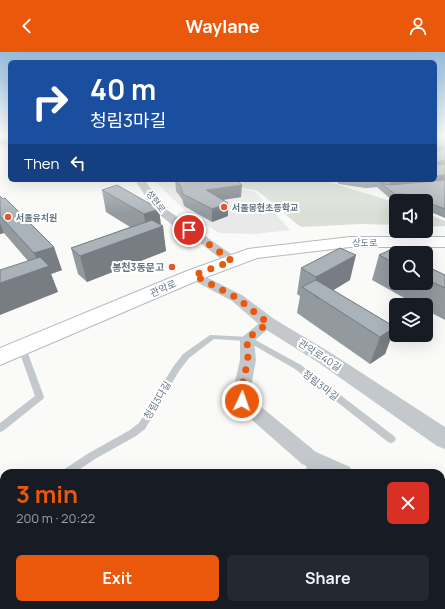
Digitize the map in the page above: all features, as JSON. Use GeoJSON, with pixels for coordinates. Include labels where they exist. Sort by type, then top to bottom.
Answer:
{"type":"FeatureCollection","features":[{"type":"Feature","properties":{"kind":"main road","name":"상도로"},"geometry":{"type":"LineString","coordinates":[[334,243],[445,242]]}},
{"type":"Feature","properties":{"kind":"main road","name":"관악로"},"geometry":{"type":"LineString","coordinates":[[0,357],[194,275],[232,261],[271,250],[334,243]]}},
{"type":"Feature","properties":{"kind":"street","name":"성현로"},"geometry":{"type":"LineString","coordinates":[[141,182],[159,209],[175,222],[202,238],[232,261]]}},
{"type":"Feature","properties":{"kind":"street","name":"관악로40길"},"geometry":{"type":"LineString","coordinates":[[194,275],[237,298],[268,323],[325,358],[445,439]]}},
{"type":"Feature","properties":{"kind":"street"},"geometry":{"type":"LineString","coordinates":[[268,323],[247,339],[248,360],[240,395],[242,401],[312,466],[325,469]]}},
{"type":"Feature","properties":{"kind":"lane","name":"청림3다길"},"geometry":{"type":"LineString","coordinates":[[72,469],[92,456],[134,433],[142,426],[176,369],[186,356],[214,338],[247,339]]}},
{"type":"Feature","properties":{"kind":"lane","name":"청림3마길"},"geometry":{"type":"LineString","coordinates":[[247,339],[298,367],[391,439]]}},
{"type":"Feature","properties":{"kind":"lane"},"geometry":{"type":"LineString","coordinates":[[0,428],[40,397],[22,348]]}},
{"type":"Feature","properties":{"kind":"shaded area","name":"서울봉현초등학교"},"geometry":{"type":"Polygon","coordinates":[[[156,182],[207,182],[255,192],[290,230],[255,234],[219,233],[187,213],[156,182]]]}},
{"type":"Feature","properties":{"kind":"shaded area"},"geometry":{"type":"Polygon","coordinates":[[[213,182],[331,182],[389,200],[389,225],[362,224],[302,227],[258,191],[213,182]]]}},
{"type":"Feature","properties":{"kind":"shaded area"},"geometry":{"type":"Polygon","coordinates":[[[433,216],[445,221],[445,226],[433,227],[433,216]]]}},
{"type":"Feature","properties":{"kind":"building"},"geometry":{"type":"Polygon","coordinates":[[[445,164],[445,175],[437,176],[437,165],[445,164]]]}},
{"type":"Feature","properties":{"kind":"building"},"geometry":{"type":"Polygon","coordinates":[[[445,180],[445,209],[433,205],[433,194],[395,194],[379,182],[391,185],[437,182],[437,181],[445,180]]]}},
{"type":"Feature","properties":{"kind":"building"},"geometry":{"type":"Polygon","coordinates":[[[177,182],[239,182],[242,185],[206,190],[228,203],[212,209],[183,194],[177,182]]]}},
{"type":"Feature","properties":{"kind":"building"},"geometry":{"type":"Polygon","coordinates":[[[117,185],[159,209],[144,214],[102,190],[117,185]]]}},
{"type":"Feature","properties":{"kind":"building"},"geometry":{"type":"Polygon","coordinates":[[[0,196],[3,199],[5,198],[54,247],[34,253],[0,216],[0,196]]]}},
{"type":"Feature","properties":{"kind":"building"},"geometry":{"type":"Polygon","coordinates":[[[152,220],[163,226],[80,256],[71,248],[152,220]]]}},
{"type":"Feature","properties":{"kind":"building"},"geometry":{"type":"Polygon","coordinates":[[[340,248],[356,255],[316,277],[301,268],[340,248]]]}},
{"type":"Feature","properties":{"kind":"building"},"geometry":{"type":"Polygon","coordinates":[[[389,250],[389,260],[379,255],[389,250]]]}},
{"type":"Feature","properties":{"kind":"building"},"geometry":{"type":"Polygon","coordinates":[[[40,257],[49,266],[0,283],[0,270],[40,257]]]}},
{"type":"Feature","properties":{"kind":"building"},"geometry":{"type":"Polygon","coordinates":[[[433,269],[445,275],[445,288],[433,282],[433,269]]]}},
{"type":"Feature","properties":{"kind":"building"},"geometry":{"type":"Polygon","coordinates":[[[316,280],[389,323],[389,331],[380,337],[302,287],[316,280]]]}},
{"type":"Feature","properties":{"kind":"place","name":"서울봉현초등학교"},"geometry":{"type":"Point","coordinates":[224,207]}},
{"type":"Feature","properties":{"kind":"place","name":"서울유치원"},"geometry":{"type":"Point","coordinates":[8,217]}},
{"type":"Feature","properties":{"kind":"place","name":"봉천3동문고"},"geometry":{"type":"Point","coordinates":[172,267]}},
{"type":"Feature","properties":{"kind":"route"},"geometry":{"type":"LineString","coordinates":[[189,230],[232,261],[194,275],[216,285],[237,298],[268,323],[247,339],[248,360],[240,395],[242,401]]}}]}
